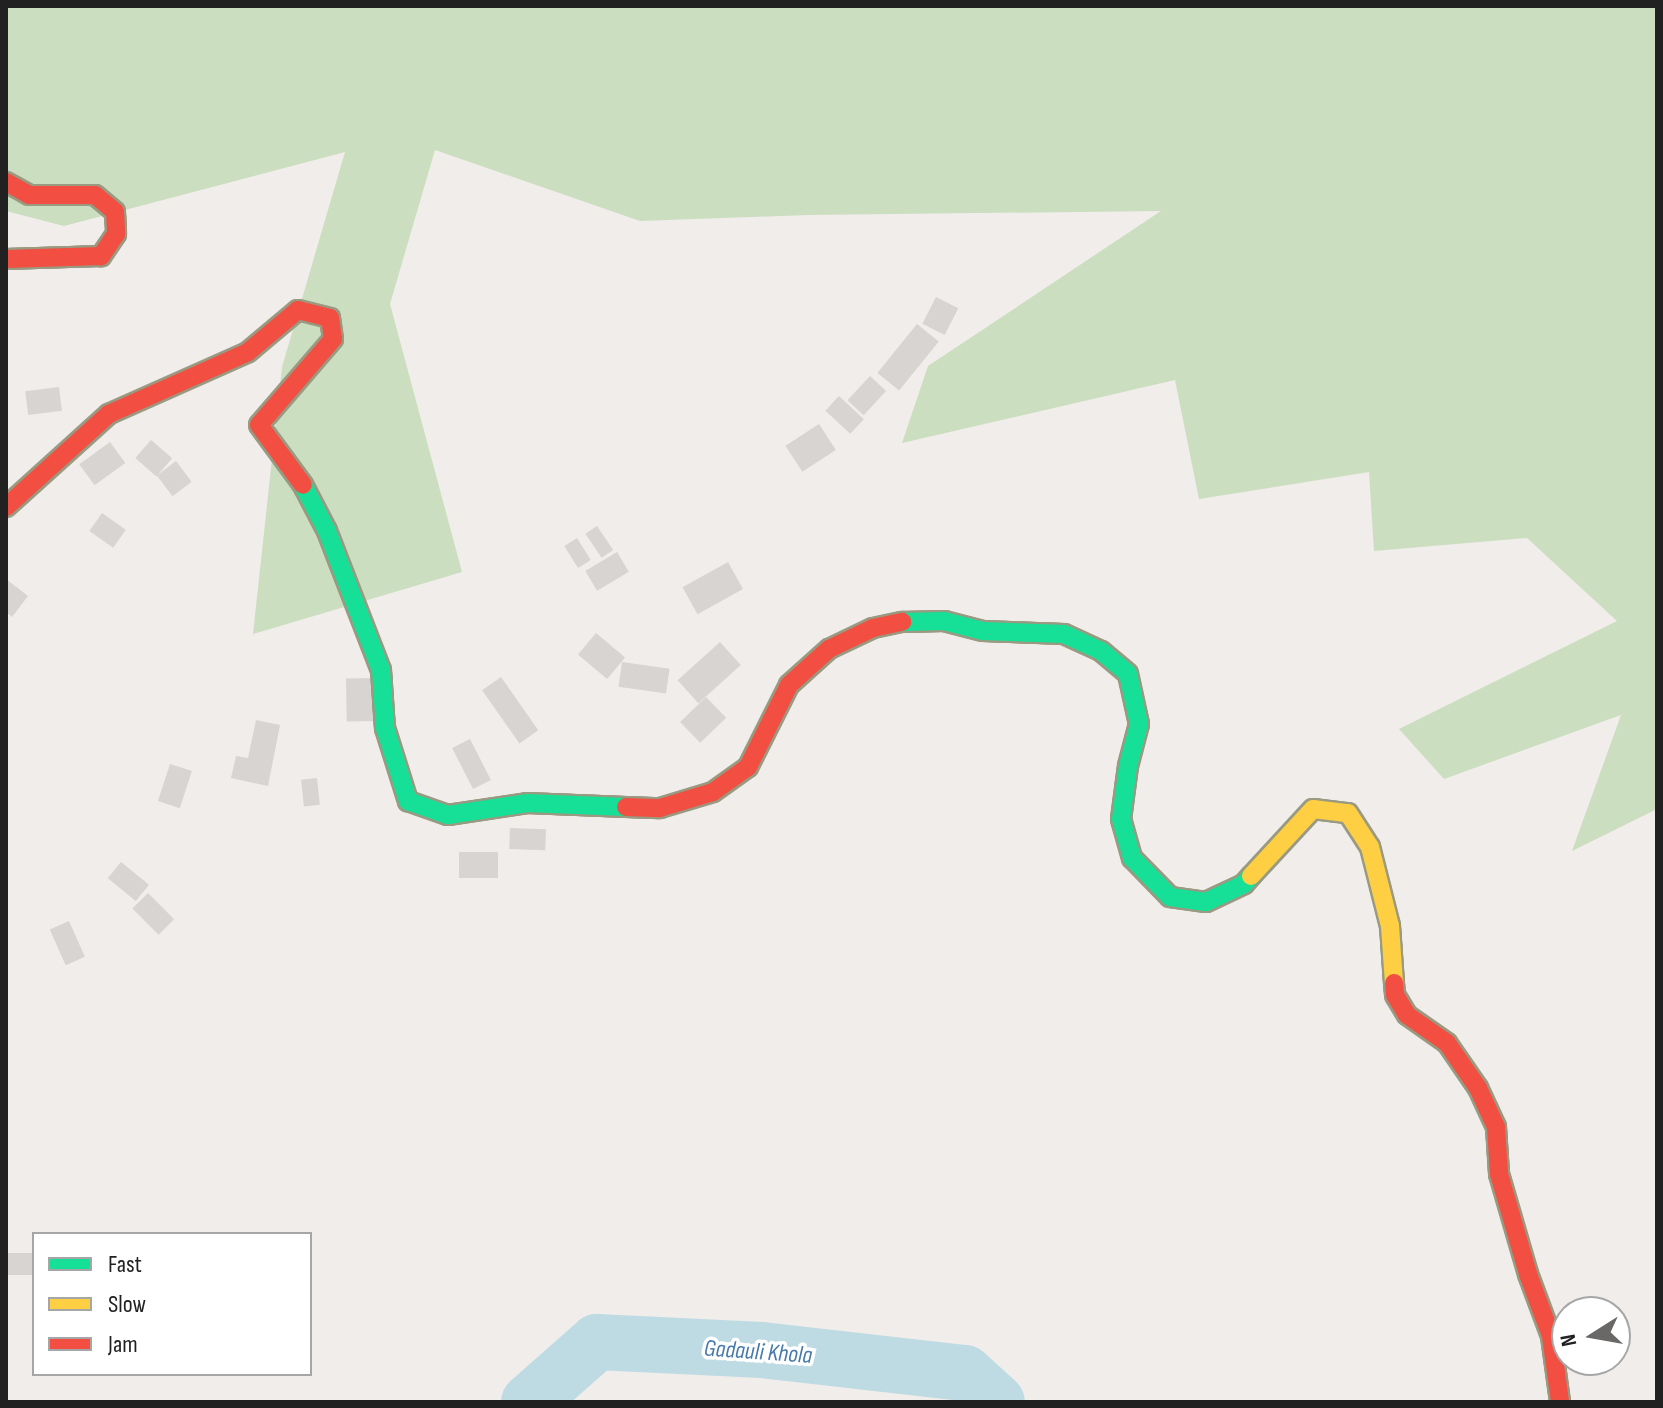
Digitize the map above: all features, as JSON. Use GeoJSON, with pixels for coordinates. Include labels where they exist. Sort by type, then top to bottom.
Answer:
{"type":"FeatureCollection","features":[{"type":"Feature","properties":{"kind":"street"},"geometry":{"type":"LineString","coordinates":[[6,182],[29,195],[95,195],[115,212],[116,234],[101,256],[6,259]]}},
{"type":"Feature","properties":{"kind":"street"},"geometry":{"type":"LineString","coordinates":[[6,507],[109,414],[248,352],[298,310],[330,318],[333,339],[259,425],[297,473],[327,531],[361,614],[381,670],[385,728],[408,801],[448,815],[527,803],[660,808],[713,792],[748,767],[789,685],[829,649],[873,628],[914,619],[944,621],[983,631],[1064,634],[1101,651],[1128,674],[1139,724],[1121,819],[1132,858],[1170,897],[1206,902],[1244,884],[1313,809],[1348,813],[1370,847],[1390,926],[1395,995],[1407,1015],[1447,1043],[1478,1088],[1496,1127],[1499,1174],[1528,1274],[1551,1336],[1560,1402]]}},
{"type":"Feature","properties":{"kind":"green space"},"geometry":{"type":"Polygon","coordinates":[[[6,6],[1657,6],[1657,809],[1572,851],[1621,715],[1444,779],[1399,729],[1617,621],[1527,538],[1374,551],[1369,472],[1199,499],[1175,380],[902,443],[928,366],[1161,211],[808,215],[640,221],[435,150],[390,304],[462,572],[253,634],[282,367],[345,152],[64,226],[6,211],[6,6]]]}},
{"type":"Feature","properties":{"kind":"building"},"geometry":{"type":"Polygon","coordinates":[[[936,297],[958,308],[945,335],[922,324],[936,297]]]}},
{"type":"Feature","properties":{"kind":"building"},"geometry":{"type":"Polygon","coordinates":[[[917,324],[939,342],[899,391],[877,373],[917,324]]]}},
{"type":"Feature","properties":{"kind":"building"},"geometry":{"type":"Polygon","coordinates":[[[870,376],[886,391],[864,415],[847,400],[870,376]]]}},
{"type":"Feature","properties":{"kind":"building"},"geometry":{"type":"Polygon","coordinates":[[[59,387],[62,411],[28,415],[25,391],[59,387]]]}},
{"type":"Feature","properties":{"kind":"building"},"geometry":{"type":"Polygon","coordinates":[[[839,396],[864,419],[850,434],[825,411],[839,396]]]}},
{"type":"Feature","properties":{"kind":"building"},"geometry":{"type":"Polygon","coordinates":[[[819,424],[836,450],[802,472],[785,446],[819,424]]]}},
{"type":"Feature","properties":{"kind":"building"},"geometry":{"type":"Polygon","coordinates":[[[151,440],[172,458],[156,476],[135,458],[151,440]]]}},
{"type":"Feature","properties":{"kind":"building"},"geometry":{"type":"Polygon","coordinates":[[[110,442],[125,463],[95,485],[79,464],[110,442]]]}},
{"type":"Feature","properties":{"kind":"building"},"geometry":{"type":"Polygon","coordinates":[[[176,461],[192,482],[172,496],[157,475],[176,461]]]}},
{"type":"Feature","properties":{"kind":"building"},"geometry":{"type":"Polygon","coordinates":[[[102,513],[126,530],[113,548],[89,531],[102,513]]]}},
{"type":"Feature","properties":{"kind":"building"},"geometry":{"type":"Polygon","coordinates":[[[597,526],[613,550],[602,558],[585,534],[597,526]]]}},
{"type":"Feature","properties":{"kind":"building"},"geometry":{"type":"Polygon","coordinates":[[[577,538],[591,560],[578,568],[564,546],[577,538]]]}},
{"type":"Feature","properties":{"kind":"building"},"geometry":{"type":"Polygon","coordinates":[[[617,552],[629,572],[597,591],[585,571],[617,552]]]}},
{"type":"Feature","properties":{"kind":"building"},"geometry":{"type":"Polygon","coordinates":[[[728,562],[743,589],[698,614],[683,587],[728,562]]]}},
{"type":"Feature","properties":{"kind":"building"},"geometry":{"type":"Polygon","coordinates":[[[6,579],[28,596],[12,617],[6,612],[6,579]]]}},
{"type":"Feature","properties":{"kind":"building"},"geometry":{"type":"Polygon","coordinates":[[[596,633],[625,657],[607,679],[578,654],[596,633]]]}},
{"type":"Feature","properties":{"kind":"building"},"geometry":{"type":"Polygon","coordinates":[[[720,642],[741,665],[698,703],[678,680],[720,642]]]}},
{"type":"Feature","properties":{"kind":"building"},"geometry":{"type":"Polygon","coordinates":[[[622,662],[670,669],[666,693],[619,687],[622,662]]]}},
{"type":"Feature","properties":{"kind":"building"},"geometry":{"type":"Polygon","coordinates":[[[501,677],[538,730],[519,743],[482,690],[501,677]]]}},
{"type":"Feature","properties":{"kind":"building"},"geometry":{"type":"Polygon","coordinates":[[[378,678],[379,721],[347,722],[346,679],[378,678]]]}},
{"type":"Feature","properties":{"kind":"building"},"geometry":{"type":"Polygon","coordinates":[[[706,697],[726,718],[700,743],[680,722],[706,697]]]}},
{"type":"Feature","properties":{"kind":"building"},"geometry":{"type":"Polygon","coordinates":[[[256,720],[280,725],[268,786],[231,778],[236,756],[248,758],[256,720]]]}},
{"type":"Feature","properties":{"kind":"building"},"geometry":{"type":"Polygon","coordinates":[[[470,739],[491,780],[473,789],[452,748],[470,739]]]}},
{"type":"Feature","properties":{"kind":"building"},"geometry":{"type":"Polygon","coordinates":[[[170,764],[192,771],[180,808],[158,801],[170,764]]]}},
{"type":"Feature","properties":{"kind":"building"},"geometry":{"type":"Polygon","coordinates":[[[317,778],[320,805],[304,807],[301,780],[317,778]]]}},
{"type":"Feature","properties":{"kind":"building"},"geometry":{"type":"Polygon","coordinates":[[[510,828],[546,829],[545,850],[509,849],[510,828]]]}},
{"type":"Feature","properties":{"kind":"building"},"geometry":{"type":"Polygon","coordinates":[[[459,852],[498,852],[498,878],[459,878],[459,852]]]}},
{"type":"Feature","properties":{"kind":"building"},"geometry":{"type":"Polygon","coordinates":[[[121,862],[149,885],[136,901],[108,878],[121,862]]]}},
{"type":"Feature","properties":{"kind":"building"},"geometry":{"type":"Polygon","coordinates":[[[148,893],[174,919],[159,935],[132,909],[148,893]]]}},
{"type":"Feature","properties":{"kind":"building"},"geometry":{"type":"Polygon","coordinates":[[[69,921],[85,957],[66,965],[50,930],[69,921]]]}},
{"type":"Feature","properties":{"kind":"building"},"geometry":{"type":"Polygon","coordinates":[[[6,1253],[32,1253],[32,1275],[6,1275],[6,1253]]]}},
{"type":"Feature","properties":{"kind":"waterway","name":"Gadauli Khola"},"geometry":{"type":"LineString","coordinates":[[529,1402],[597,1342],[762,1350],[965,1373],[997,1402]]}},
{"type":"Feature","properties":{"kind":"traffic: fast"},"geometry":{"type":"LineString","coordinates":[[303,485],[327,531],[381,670],[385,728],[408,801],[448,815],[527,803],[626,807]]}},
{"type":"Feature","properties":{"kind":"traffic: fast"},"geometry":{"type":"LineString","coordinates":[[902,622],[944,621],[983,631],[1064,634],[1101,651],[1128,674],[1139,724],[1128,766],[1121,819],[1132,858],[1170,897],[1206,902],[1244,884],[1251,876]]}},
{"type":"Feature","properties":{"kind":"traffic: slow"},"geometry":{"type":"LineString","coordinates":[[1251,876],[1313,809],[1348,813],[1370,847],[1390,926],[1394,983]]}},
{"type":"Feature","properties":{"kind":"traffic: jam"},"geometry":{"type":"LineString","coordinates":[[6,182],[29,195],[95,195],[115,212],[116,234],[101,256],[6,259]]}},
{"type":"Feature","properties":{"kind":"traffic: jam"},"geometry":{"type":"LineString","coordinates":[[6,507],[109,414],[248,352],[298,310],[330,318],[333,339],[259,425],[303,485]]}},
{"type":"Feature","properties":{"kind":"traffic: jam"},"geometry":{"type":"LineString","coordinates":[[626,807],[660,808],[713,792],[748,767],[789,685],[829,649],[873,628],[902,622]]}},
{"type":"Feature","properties":{"kind":"traffic: jam"},"geometry":{"type":"LineString","coordinates":[[1394,983],[1395,995],[1407,1015],[1447,1043],[1478,1088],[1496,1127],[1499,1174],[1528,1274],[1551,1336],[1560,1402]]}}]}
